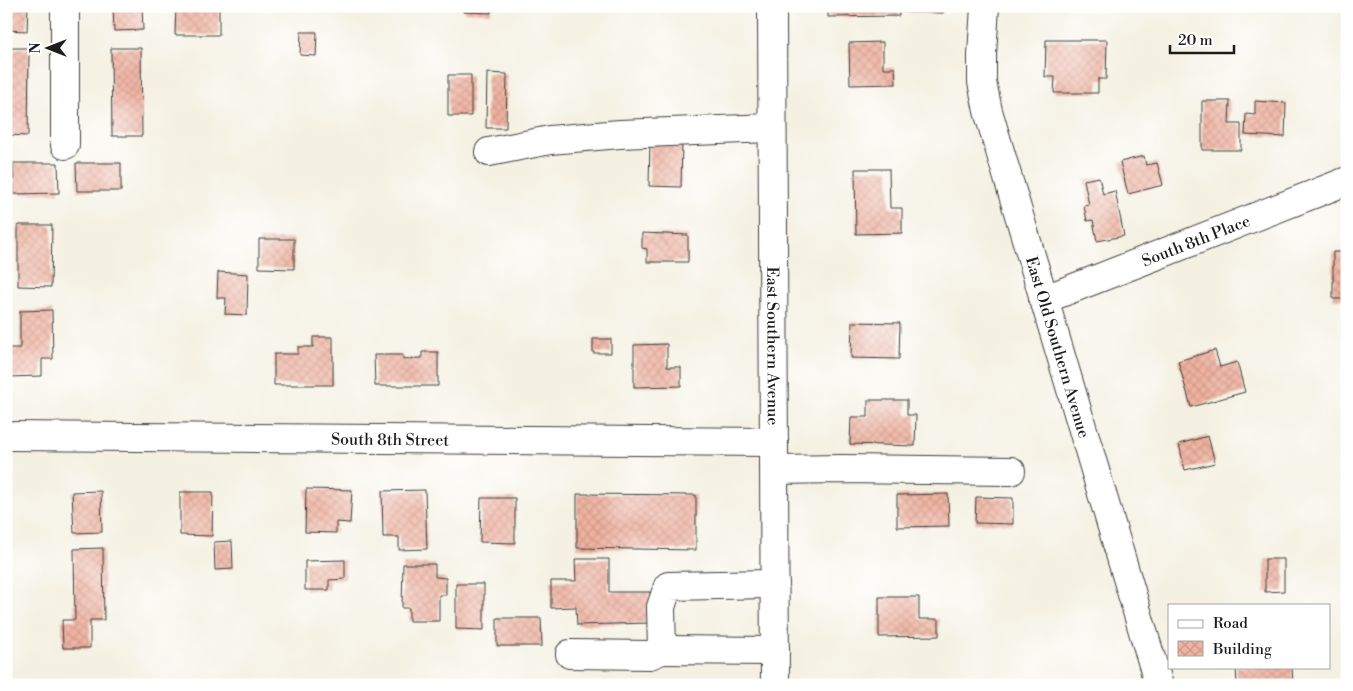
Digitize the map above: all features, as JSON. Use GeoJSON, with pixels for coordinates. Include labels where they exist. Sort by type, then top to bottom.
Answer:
{"type":"FeatureCollection","features":[{"type":"Feature","properties":{"kind":"street"},"geometry":{"type":"LineString","coordinates":[[65,6],[65,146]]}},
{"type":"Feature","properties":{"kind":"street","name":"East Southern Avenue"},"geometry":{"type":"LineString","coordinates":[[772,6],[775,685]]}},
{"type":"Feature","properties":{"kind":"street","name":"East Old Southern Avenue"},"geometry":{"type":"LineString","coordinates":[[985,6],[982,82],[988,111],[1159,685]]}},
{"type":"Feature","properties":{"kind":"street"},"geometry":{"type":"LineString","coordinates":[[489,152],[550,140],[620,134],[772,128]]}},
{"type":"Feature","properties":{"kind":"street","name":"South 8th Place"},"geometry":{"type":"LineString","coordinates":[[1043,300],[1347,181]]}},
{"type":"Feature","properties":{"kind":"street","name":"South 8th Street"},"geometry":{"type":"LineString","coordinates":[[6,436],[774,442]]}},
{"type":"Feature","properties":{"kind":"street"},"geometry":{"type":"LineString","coordinates":[[775,470],[1011,471]]}},
{"type":"Feature","properties":{"kind":"street"},"geometry":{"type":"LineString","coordinates":[[662,650],[661,607],[668,586],[775,584]]}},
{"type":"Feature","properties":{"kind":"street"},"geometry":{"type":"LineString","coordinates":[[570,654],[650,655],[662,650],[775,651]]}},
{"type":"Feature","properties":{"kind":"building"},"geometry":{"type":"Polygon","coordinates":[[[6,6],[28,6],[27,31],[6,30],[6,6]]]}},
{"type":"Feature","properties":{"kind":"building"},"geometry":{"type":"Polygon","coordinates":[[[113,6],[142,6],[143,30],[114,31],[113,6]]]}},
{"type":"Feature","properties":{"kind":"building"},"geometry":{"type":"Polygon","coordinates":[[[176,6],[219,6],[219,35],[175,35],[176,6]]]}},
{"type":"Feature","properties":{"kind":"building"},"geometry":{"type":"Polygon","coordinates":[[[464,6],[491,6],[491,13],[464,12],[464,6]]]}},
{"type":"Feature","properties":{"kind":"building"},"geometry":{"type":"Polygon","coordinates":[[[828,6],[899,6],[899,16],[828,17],[828,6]]]}},
{"type":"Feature","properties":{"kind":"building"},"geometry":{"type":"Polygon","coordinates":[[[903,6],[943,6],[943,13],[903,12],[903,6]]]}},
{"type":"Feature","properties":{"kind":"building"},"geometry":{"type":"Polygon","coordinates":[[[301,32],[317,32],[316,56],[300,55],[301,32]]]}},
{"type":"Feature","properties":{"kind":"building"},"geometry":{"type":"Polygon","coordinates":[[[1046,40],[1107,40],[1106,79],[1098,79],[1098,93],[1054,93],[1055,77],[1045,77],[1046,40]]]}},
{"type":"Feature","properties":{"kind":"building"},"geometry":{"type":"Polygon","coordinates":[[[883,42],[883,68],[895,68],[896,84],[850,85],[849,43],[883,42]]]}},
{"type":"Feature","properties":{"kind":"building"},"geometry":{"type":"Polygon","coordinates":[[[6,48],[29,48],[28,136],[6,135],[6,48]]]}},
{"type":"Feature","properties":{"kind":"building"},"geometry":{"type":"Polygon","coordinates":[[[111,48],[141,48],[142,136],[112,136],[111,48]]]}},
{"type":"Feature","properties":{"kind":"building"},"geometry":{"type":"Polygon","coordinates":[[[487,73],[507,74],[506,128],[486,128],[487,73]]]}},
{"type":"Feature","properties":{"kind":"building"},"geometry":{"type":"Polygon","coordinates":[[[448,75],[471,75],[471,116],[448,116],[448,75]]]}},
{"type":"Feature","properties":{"kind":"building"},"geometry":{"type":"Polygon","coordinates":[[[1202,101],[1230,101],[1229,124],[1241,124],[1241,150],[1202,150],[1202,101]]]}},
{"type":"Feature","properties":{"kind":"building"},"geometry":{"type":"Polygon","coordinates":[[[1255,101],[1286,103],[1285,137],[1245,135],[1246,114],[1255,115],[1255,101]]]}},
{"type":"Feature","properties":{"kind":"building"},"geometry":{"type":"Polygon","coordinates":[[[650,141],[682,141],[681,187],[649,186],[650,141]]]}},
{"type":"Feature","properties":{"kind":"building"},"geometry":{"type":"Polygon","coordinates":[[[1144,156],[1146,165],[1157,163],[1163,185],[1128,194],[1120,162],[1144,156]]]}},
{"type":"Feature","properties":{"kind":"building"},"geometry":{"type":"Polygon","coordinates":[[[13,163],[58,163],[59,193],[14,194],[13,163]]]}},
{"type":"Feature","properties":{"kind":"building"},"geometry":{"type":"Polygon","coordinates":[[[76,163],[121,163],[121,191],[77,191],[76,163]]]}},
{"type":"Feature","properties":{"kind":"building"},"geometry":{"type":"Polygon","coordinates":[[[855,169],[889,169],[890,208],[902,208],[902,233],[856,234],[855,169]]]}},
{"type":"Feature","properties":{"kind":"building"},"geometry":{"type":"Polygon","coordinates":[[[1099,177],[1103,194],[1115,191],[1124,236],[1097,241],[1093,220],[1087,221],[1084,206],[1089,205],[1084,180],[1099,177]]]}},
{"type":"Feature","properties":{"kind":"building"},"geometry":{"type":"Polygon","coordinates":[[[18,225],[52,225],[51,287],[18,286],[18,225]]]}},
{"type":"Feature","properties":{"kind":"building"},"geometry":{"type":"Polygon","coordinates":[[[642,233],[688,235],[688,262],[647,262],[647,249],[642,248],[642,233]]]}},
{"type":"Feature","properties":{"kind":"building"},"geometry":{"type":"Polygon","coordinates":[[[259,239],[294,239],[294,269],[259,268],[259,239]]]}},
{"type":"Feature","properties":{"kind":"building"},"geometry":{"type":"Polygon","coordinates":[[[1333,252],[1347,252],[1347,299],[1333,299],[1333,252]]]}},
{"type":"Feature","properties":{"kind":"building"},"geometry":{"type":"Polygon","coordinates":[[[218,272],[248,274],[247,315],[225,314],[226,298],[217,298],[218,272]]]}},
{"type":"Feature","properties":{"kind":"building"},"geometry":{"type":"Polygon","coordinates":[[[52,310],[53,359],[42,359],[42,376],[6,377],[6,348],[20,348],[20,311],[52,310]]]}},
{"type":"Feature","properties":{"kind":"building"},"geometry":{"type":"Polygon","coordinates":[[[852,322],[900,323],[899,359],[851,358],[852,322]]]}},
{"type":"Feature","properties":{"kind":"building"},"geometry":{"type":"Polygon","coordinates":[[[313,337],[333,337],[333,385],[274,385],[274,354],[298,354],[298,347],[313,347],[313,337]]]}},
{"type":"Feature","properties":{"kind":"building"},"geometry":{"type":"Polygon","coordinates":[[[593,339],[611,339],[611,353],[593,353],[593,339]]]}},
{"type":"Feature","properties":{"kind":"building"},"geometry":{"type":"Polygon","coordinates":[[[667,344],[667,367],[681,367],[681,386],[634,387],[634,345],[667,344]]]}},
{"type":"Feature","properties":{"kind":"building"},"geometry":{"type":"Polygon","coordinates":[[[1215,350],[1220,367],[1237,362],[1245,392],[1191,407],[1178,361],[1215,350]]]}},
{"type":"Feature","properties":{"kind":"building"},"geometry":{"type":"Polygon","coordinates":[[[422,352],[438,352],[438,386],[375,386],[374,355],[403,355],[403,359],[422,358],[422,352]]]}},
{"type":"Feature","properties":{"kind":"building"},"geometry":{"type":"Polygon","coordinates":[[[868,400],[907,400],[907,415],[916,415],[915,446],[850,444],[851,417],[868,417],[868,400]]]}},
{"type":"Feature","properties":{"kind":"building"},"geometry":{"type":"Polygon","coordinates":[[[1208,436],[1215,463],[1185,470],[1179,444],[1208,436]]]}},
{"type":"Feature","properties":{"kind":"building"},"geometry":{"type":"Polygon","coordinates":[[[306,489],[352,490],[350,523],[336,522],[336,533],[305,532],[306,489]]]}},
{"type":"Feature","properties":{"kind":"building"},"geometry":{"type":"Polygon","coordinates":[[[425,490],[427,549],[399,550],[399,537],[383,537],[382,491],[425,490]]]}},
{"type":"Feature","properties":{"kind":"building"},"geometry":{"type":"Polygon","coordinates":[[[101,491],[102,532],[74,533],[72,492],[101,491]]]}},
{"type":"Feature","properties":{"kind":"building"},"geometry":{"type":"Polygon","coordinates":[[[180,492],[213,492],[212,536],[180,535],[180,492]]]}},
{"type":"Feature","properties":{"kind":"building"},"geometry":{"type":"Polygon","coordinates":[[[577,494],[696,495],[696,550],[577,548],[577,494]]]}},
{"type":"Feature","properties":{"kind":"building"},"geometry":{"type":"Polygon","coordinates":[[[948,494],[949,526],[897,527],[897,495],[948,494]]]}},
{"type":"Feature","properties":{"kind":"building"},"geometry":{"type":"Polygon","coordinates":[[[976,497],[1013,498],[1013,524],[975,523],[976,497]]]}},
{"type":"Feature","properties":{"kind":"building"},"geometry":{"type":"Polygon","coordinates":[[[481,498],[515,498],[515,543],[480,542],[481,498]]]}},
{"type":"Feature","properties":{"kind":"building"},"geometry":{"type":"Polygon","coordinates":[[[232,541],[233,569],[215,570],[214,542],[232,541]]]}},
{"type":"Feature","properties":{"kind":"building"},"geometry":{"type":"Polygon","coordinates":[[[103,548],[104,620],[90,620],[90,648],[63,648],[62,620],[75,620],[74,549],[103,548]]]}},
{"type":"Feature","properties":{"kind":"building"},"geometry":{"type":"Polygon","coordinates":[[[575,559],[609,559],[609,592],[650,592],[651,623],[577,625],[576,607],[551,608],[551,581],[576,581],[575,559]]]}},
{"type":"Feature","properties":{"kind":"building"},"geometry":{"type":"Polygon","coordinates":[[[1265,559],[1284,559],[1284,591],[1265,592],[1265,559]]]}},
{"type":"Feature","properties":{"kind":"building"},"geometry":{"type":"Polygon","coordinates":[[[345,560],[345,579],[329,580],[329,590],[305,590],[305,561],[345,560]]]}},
{"type":"Feature","properties":{"kind":"building"},"geometry":{"type":"Polygon","coordinates":[[[403,564],[435,564],[435,577],[446,578],[446,595],[439,595],[439,621],[409,621],[409,608],[402,608],[403,564]]]}},
{"type":"Feature","properties":{"kind":"building"},"geometry":{"type":"Polygon","coordinates":[[[456,584],[484,584],[484,630],[456,629],[456,584]]]}},
{"type":"Feature","properties":{"kind":"building"},"geometry":{"type":"Polygon","coordinates":[[[879,597],[919,597],[919,619],[939,619],[939,636],[879,637],[879,597]]]}},
{"type":"Feature","properties":{"kind":"building"},"geometry":{"type":"Polygon","coordinates":[[[497,618],[541,618],[542,646],[497,646],[497,618]]]}},
{"type":"Feature","properties":{"kind":"building"},"geometry":{"type":"Polygon","coordinates":[[[1236,668],[1292,668],[1293,685],[1237,685],[1236,668]]]}},
{"type":"Feature","properties":{"kind":"building"},"geometry":{"type":"Polygon","coordinates":[[[52,680],[53,685],[26,685],[26,684],[52,680]]]}}]}
